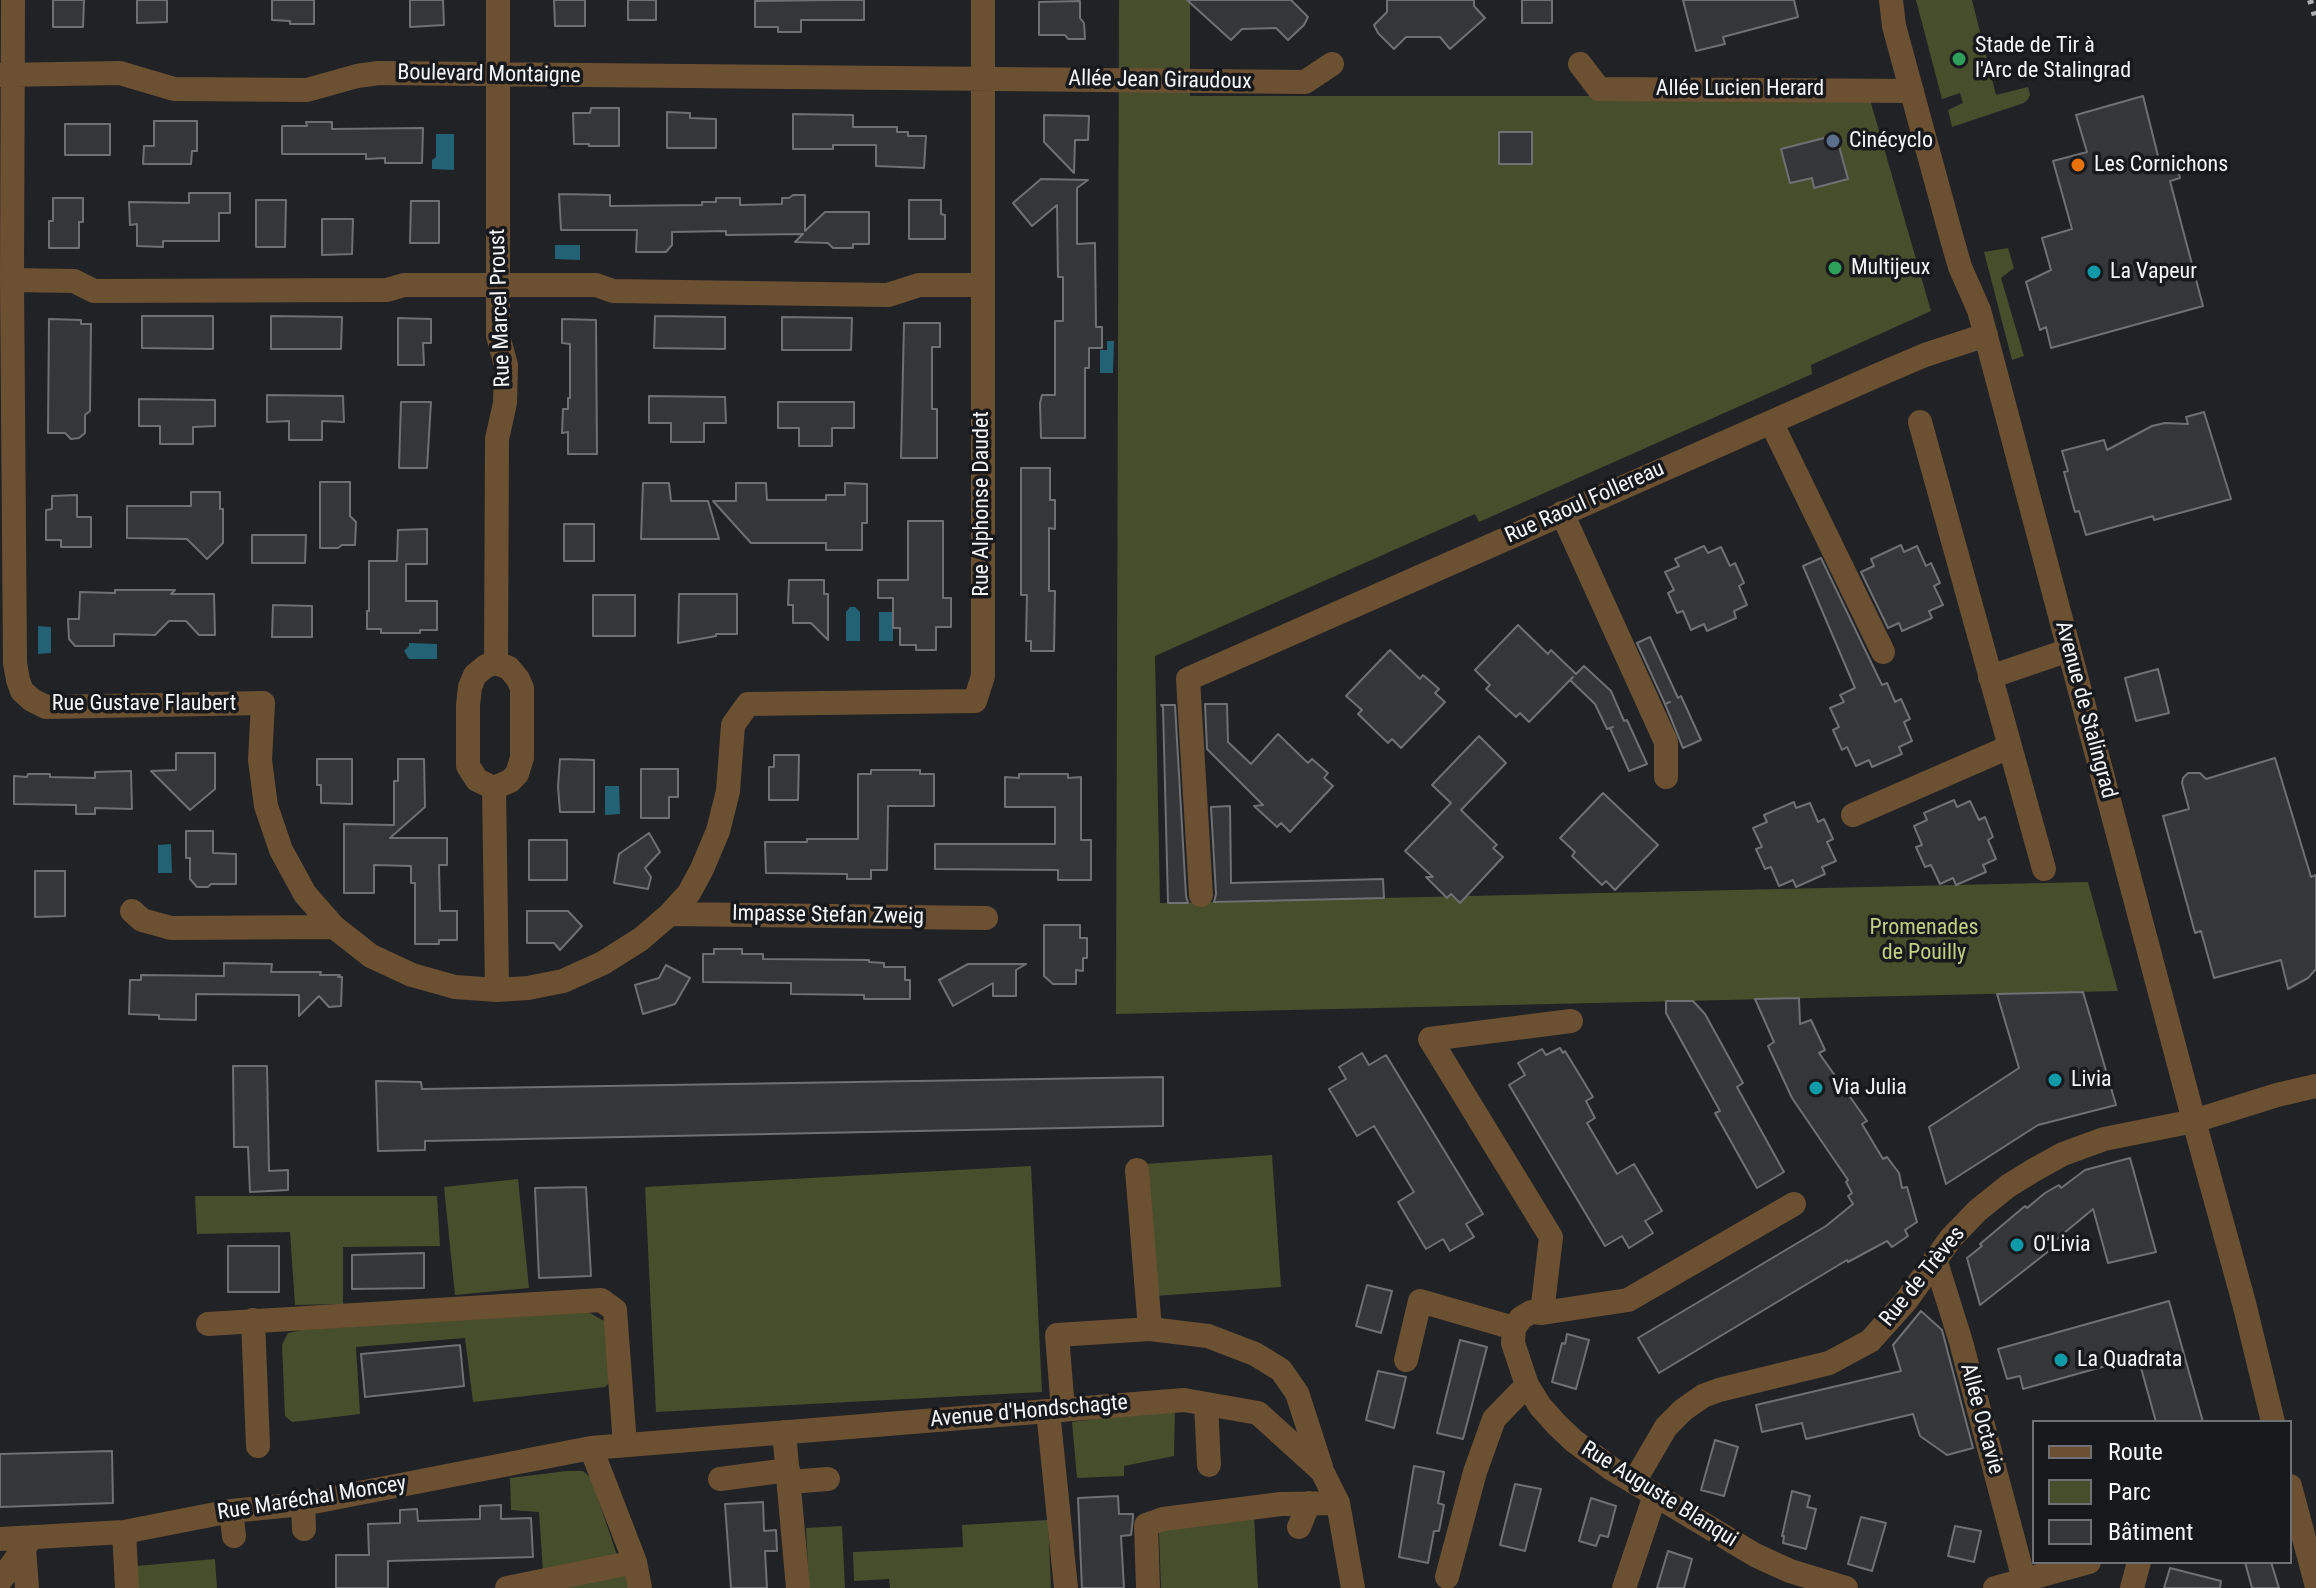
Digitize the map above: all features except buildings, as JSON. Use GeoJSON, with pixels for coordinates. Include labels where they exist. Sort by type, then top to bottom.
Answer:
{"type":"FeatureCollection","features":[{"type":"Feature","properties":{"kind":"street","name":"Rue Gustave Flaubert"},"geometry":{"type":"LineString","coordinates":[[13,0],[6,75],[12,280],[15,663],[18,680],[22,691],[46,707],[263,703],[260,760],[266,806],[281,850],[305,894],[334,927]]}},
{"type":"Feature","properties":{"kind":"street","name":"Rue Marcel Proust"},"geometry":{"type":"LineString","coordinates":[[496,663],[497,439],[505,403],[506,365],[498,336],[498,0]]}},
{"type":"Feature","properties":{"kind":"street","name":"Rue Alphonse Daudet"},"geometry":{"type":"LineString","coordinates":[[670,914],[689,893],[718,831],[728,791],[733,725],[748,704],[975,701],[983,676],[983,0]]}},
{"type":"Feature","properties":{"kind":"street","name":"Avenue de Stalingrad"},"geometry":{"type":"LineString","coordinates":[[1891,0],[1894,26],[1960,267],[1986,335],[2273,1420]]}},
{"type":"Feature","properties":{"kind":"street","name":"Allée Jean Giraudoux"},"geometry":{"type":"LineString","coordinates":[[983,79],[1305,82],[1332,64]]}},
{"type":"Feature","properties":{"kind":"street","name":"Allée Lucien Herard"},"geometry":{"type":"LineString","coordinates":[[1580,64],[1599,89],[1912,91]]}},
{"type":"Feature","properties":{"kind":"street","name":"Boulevard Montaigne"},"geometry":{"type":"LineString","coordinates":[[6,75],[120,73],[174,89],[307,90],[370,74],[983,79]]}},
{"type":"Feature","properties":{"kind":"street"},"geometry":{"type":"LineString","coordinates":[[12,280],[74,281],[94,291],[387,290],[404,285],[596,285],[613,291],[888,295],[919,285],[982,285]]}},
{"type":"Feature","properties":{"kind":"street","name":"Rue Raoul Follereau"},"geometry":{"type":"LineString","coordinates":[[1201,895],[1188,679],[1925,355],[1986,335]]}},
{"type":"Feature","properties":{"kind":"street"},"geometry":{"type":"LineString","coordinates":[[1771,422],[1883,652]]}},
{"type":"Feature","properties":{"kind":"street"},"geometry":{"type":"LineString","coordinates":[[1920,422],[2044,869]]}},
{"type":"Feature","properties":{"kind":"street"},"geometry":{"type":"LineString","coordinates":[[1562,513],[1666,742],[1666,777]]}},
{"type":"Feature","properties":{"kind":"street"},"geometry":{"type":"LineString","coordinates":[[1990,677],[2069,650]]}},
{"type":"Feature","properties":{"kind":"street"},"geometry":{"type":"LineString","coordinates":[[496,663],[509,668],[522,688],[522,758],[517,774],[494,788],[477,780],[468,766],[468,705],[475,675],[496,663]]}},
{"type":"Feature","properties":{"kind":"street"},"geometry":{"type":"LineString","coordinates":[[1853,815],[2009,747]]}},
{"type":"Feature","properties":{"kind":"street"},"geometry":{"type":"LineString","coordinates":[[494,788],[497,990]]}},
{"type":"Feature","properties":{"kind":"street"},"geometry":{"type":"LineString","coordinates":[[132,911],[142,920],[171,928],[334,927],[371,956],[412,975],[455,987],[497,990],[563,981],[616,955],[670,914]]}},
{"type":"Feature","properties":{"kind":"street","name":"Impasse Stefan Zweig"},"geometry":{"type":"LineString","coordinates":[[670,914],[986,918]]}},
{"type":"Feature","properties":{"kind":"street","name":"Rue Auguste Blanqui"},"geometry":{"type":"LineString","coordinates":[[1571,1021],[1430,1039],[1551,1237],[1529,1318],[1513,1343],[1527,1385],[1540,1406],[1574,1441],[1634,1482],[1755,1555],[1836,1587]]}},
{"type":"Feature","properties":{"kind":"street","name":"Rue de Trèves"},"geometry":{"type":"LineString","coordinates":[[1634,1482],[1666,1427],[1703,1396],[1829,1363],[1870,1341],[1906,1301],[1951,1238],[1977,1211],[2008,1186],[2053,1159],[2104,1139],[2194,1121],[2316,1086]]}},
{"type":"Feature","properties":{"kind":"street"},"geometry":{"type":"LineString","coordinates":[[1137,1170],[1150,1329]]}},
{"type":"Feature","properties":{"kind":"street"},"geometry":{"type":"LineString","coordinates":[[1406,1360],[1420,1301],[1529,1318],[1628,1300],[1794,1204]]}},
{"type":"Feature","properties":{"kind":"street","name":"Allée Octavie"},"geometry":{"type":"LineString","coordinates":[[1935,1259],[1961,1342],[2024,1580]]}},
{"type":"Feature","properties":{"kind":"street"},"geometry":{"type":"LineString","coordinates":[[208,1324],[601,1300],[615,1310],[625,1445]]}},
{"type":"Feature","properties":{"kind":"street"},"geometry":{"type":"LineString","coordinates":[[253,1320],[258,1446]]}},
{"type":"Feature","properties":{"kind":"street"},"geometry":{"type":"LineString","coordinates":[[1066,1588],[1042,1462],[1056,1410],[1057,1335],[1150,1329],[1208,1336],[1255,1354],[1281,1370],[1297,1393],[1322,1471]]}},
{"type":"Feature","properties":{"kind":"street"},"geometry":{"type":"LineString","coordinates":[[1447,1577],[1475,1472],[1494,1419],[1527,1385]]}},
{"type":"Feature","properties":{"kind":"street","name":"Avenue d'Hondschagte"},"geometry":{"type":"LineString","coordinates":[[591,1448],[1184,1400],[1258,1413],[1322,1471],[1338,1503],[1353,1588]]}},
{"type":"Feature","properties":{"kind":"street"},"geometry":{"type":"LineString","coordinates":[[1206,1404],[1209,1465]]}},
{"type":"Feature","properties":{"kind":"street"},"geometry":{"type":"LineString","coordinates":[[784,1432],[798,1588]]}},
{"type":"Feature","properties":{"kind":"street"},"geometry":{"type":"LineString","coordinates":[[591,1448],[635,1562],[640,1588]]}},
{"type":"Feature","properties":{"kind":"street","name":"Rue Maréchal Moncey"},"geometry":{"type":"LineString","coordinates":[[0,1539],[28,1542],[124,1532],[231,1511],[303,1504],[591,1448]]}},
{"type":"Feature","properties":{"kind":"street"},"geometry":{"type":"LineString","coordinates":[[720,1479],[788,1476],[828,1479]]}},
{"type":"Feature","properties":{"kind":"street"},"geometry":{"type":"LineString","coordinates":[[1624,1588],[1655,1495]]}},
{"type":"Feature","properties":{"kind":"street"},"geometry":{"type":"LineString","coordinates":[[2292,1501],[2316,1583]]}},
{"type":"Feature","properties":{"kind":"street"},"geometry":{"type":"LineString","coordinates":[[1299,1527],[1309,1503]]}},
{"type":"Feature","properties":{"kind":"street"},"geometry":{"type":"LineString","coordinates":[[1148,1588],[1146,1525],[1163,1519],[1281,1504],[1338,1503]]}},
{"type":"Feature","properties":{"kind":"street"},"geometry":{"type":"LineString","coordinates":[[303,1504],[304,1529]]}},
{"type":"Feature","properties":{"kind":"street"},"geometry":{"type":"LineString","coordinates":[[231,1511],[234,1536]]}},
{"type":"Feature","properties":{"kind":"street"},"geometry":{"type":"LineString","coordinates":[[124,1532],[127,1588]]}},
{"type":"Feature","properties":{"kind":"street"},"geometry":{"type":"LineString","coordinates":[[0,1581],[28,1542]]}},
{"type":"Feature","properties":{"kind":"street"},"geometry":{"type":"LineString","coordinates":[[27,1588],[28,1542]]}},
{"type":"Feature","properties":{"kind":"street"},"geometry":{"type":"LineString","coordinates":[[507,1588],[635,1562]]}},
{"type":"Feature","properties":{"kind":"street"},"geometry":{"type":"LineString","coordinates":[[1995,1588],[2082,1564]]}},
{"type":"Feature","properties":{"kind":"street"},"geometry":{"type":"LineString","coordinates":[[2132,1588],[2138,1564]]}},
{"type":"Feature","properties":{"kind":"green space","name":"Promenades de Pouilly"},"geometry":{"type":"Polygon","coordinates":[[[1119,0],[1190,0],[1190,96],[1869,96],[1931,311],[1811,365],[1812,374],[1479,522],[1475,514],[1155,656],[1160,903],[2088,882],[2118,991],[1116,1014],[1119,0]]]}},
{"type":"Feature","properties":{"kind":"green space","name":"Stade de Tir à l'Arc de Stalingrad"},"geometry":{"type":"Polygon","coordinates":[[[1916,0],[1972,0],[1996,95],[2028,87],[2028,99],[1952,127],[1948,110],[1963,103],[1960,93],[1942,99],[1916,0]]]}},
{"type":"Feature","properties":{"kind":"green space"},"geometry":{"type":"Polygon","coordinates":[[[2008,248],[2014,268],[2001,278],[2024,356],[2012,360],[1984,252],[2008,248]]]}},
{"type":"Feature","properties":{"kind":"green space"},"geometry":{"type":"Polygon","coordinates":[[[1272,1155],[1281,1287],[1154,1296],[1145,1164],[1272,1155]]]}},
{"type":"Feature","properties":{"kind":"green space"},"geometry":{"type":"Polygon","coordinates":[[[1031,1166],[1042,1392],[656,1412],[645,1187],[1031,1166]]]}},
{"type":"Feature","properties":{"kind":"green space"},"geometry":{"type":"Polygon","coordinates":[[[518,1179],[529,1288],[455,1295],[444,1187],[518,1179]]]}},
{"type":"Feature","properties":{"kind":"green space"},"geometry":{"type":"Polygon","coordinates":[[[195,1196],[437,1196],[440,1246],[343,1247],[343,1304],[295,1305],[290,1232],[197,1234],[195,1196]]]}},
{"type":"Feature","properties":{"kind":"green space"},"geometry":{"type":"Polygon","coordinates":[[[588,1312],[606,1322],[611,1381],[605,1387],[473,1402],[465,1338],[356,1347],[360,1414],[292,1422],[285,1416],[282,1345],[288,1333],[588,1312]]]}},
{"type":"Feature","properties":{"kind":"green space"},"geometry":{"type":"Polygon","coordinates":[[[1175,1409],[1174,1456],[1124,1466],[1124,1476],[1077,1478],[1072,1422],[1175,1409]]]}},
{"type":"Feature","properties":{"kind":"green space"},"geometry":{"type":"Polygon","coordinates":[[[583,1471],[591,1478],[617,1555],[543,1571],[539,1512],[511,1510],[510,1478],[583,1471]]]}},
{"type":"Feature","properties":{"kind":"green space"},"geometry":{"type":"Polygon","coordinates":[[[1254,1516],[1258,1588],[1161,1588],[1159,1531],[1254,1516]]]}},
{"type":"Feature","properties":{"kind":"green space"},"geometry":{"type":"Polygon","coordinates":[[[1048,1520],[1051,1588],[890,1588],[889,1579],[854,1581],[853,1552],[963,1547],[962,1525],[1048,1520]]]}},
{"type":"Feature","properties":{"kind":"green space"},"geometry":{"type":"Polygon","coordinates":[[[842,1526],[845,1588],[809,1588],[806,1528],[842,1526]]]}},
{"type":"Feature","properties":{"kind":"green space"},"geometry":{"type":"Polygon","coordinates":[[[215,1559],[217,1588],[137,1588],[136,1566],[215,1559]]]}},
{"type":"Feature","properties":{"kind":"green space"},"geometry":{"type":"Polygon","coordinates":[[[630,1569],[634,1588],[535,1588],[630,1569]]]}},
{"type":"Feature","properties":{"kind":"water"},"geometry":{"type":"Polygon","coordinates":[[[436,134],[454,134],[454,170],[432,169],[432,160],[436,157],[436,134]]]}},
{"type":"Feature","properties":{"kind":"water"},"geometry":{"type":"Polygon","coordinates":[[[555,245],[580,245],[580,260],[555,259],[555,245]]]}},
{"type":"Feature","properties":{"kind":"water"},"geometry":{"type":"Polygon","coordinates":[[[1107,341],[1114,341],[1113,373],[1100,373],[1100,350],[1107,350],[1107,341]]]}},
{"type":"Feature","properties":{"kind":"water"},"geometry":{"type":"Polygon","coordinates":[[[850,607],[860,612],[860,641],[846,641],[846,612],[850,607]]]}},
{"type":"Feature","properties":{"kind":"water"},"geometry":{"type":"Polygon","coordinates":[[[879,612],[893,612],[893,641],[879,641],[879,612]]]}},
{"type":"Feature","properties":{"kind":"water"},"geometry":{"type":"Polygon","coordinates":[[[38,626],[51,627],[51,653],[38,654],[38,626]]]}},
{"type":"Feature","properties":{"kind":"water"},"geometry":{"type":"Polygon","coordinates":[[[409,643],[437,644],[437,659],[409,659],[404,651],[409,643]]]}},
{"type":"Feature","properties":{"kind":"water"},"geometry":{"type":"Polygon","coordinates":[[[605,786],[619,786],[620,814],[605,815],[605,786]]]}},
{"type":"Feature","properties":{"kind":"water"},"geometry":{"type":"Polygon","coordinates":[[[171,844],[172,873],[158,873],[158,845],[171,844]]]}},
{"type":"Feature","properties":{"kind":"railway"},"geometry":{"type":"LineString","coordinates":[[2310,0],[2316,19]]}},
{"type":"Feature","properties":{"kind":"place","name":"Stade de Tir à l'Arc de Stalingrad"},"geometry":{"type":"Point","coordinates":[1959,59]}},
{"type":"Feature","properties":{"kind":"place","name":"Cinécyclo"},"geometry":{"type":"Point","coordinates":[1833,141]}},
{"type":"Feature","properties":{"kind":"place","name":"Les Cornichons"},"geometry":{"type":"Point","coordinates":[2078,165]}},
{"type":"Feature","properties":{"kind":"place","name":"Multijeux"},"geometry":{"type":"Point","coordinates":[1835,268]}},
{"type":"Feature","properties":{"kind":"place","name":"La Vapeur"},"geometry":{"type":"Point","coordinates":[2094,272]}},
{"type":"Feature","properties":{"kind":"place","name":"Livia"},"geometry":{"type":"Point","coordinates":[2055,1080]}},
{"type":"Feature","properties":{"kind":"place","name":"Via Julia"},"geometry":{"type":"Point","coordinates":[1816,1088]}},
{"type":"Feature","properties":{"kind":"place","name":"O'Livia"},"geometry":{"type":"Point","coordinates":[2017,1245]}},
{"type":"Feature","properties":{"kind":"place","name":"La Quadrata"},"geometry":{"type":"Point","coordinates":[2061,1360]}}]}
